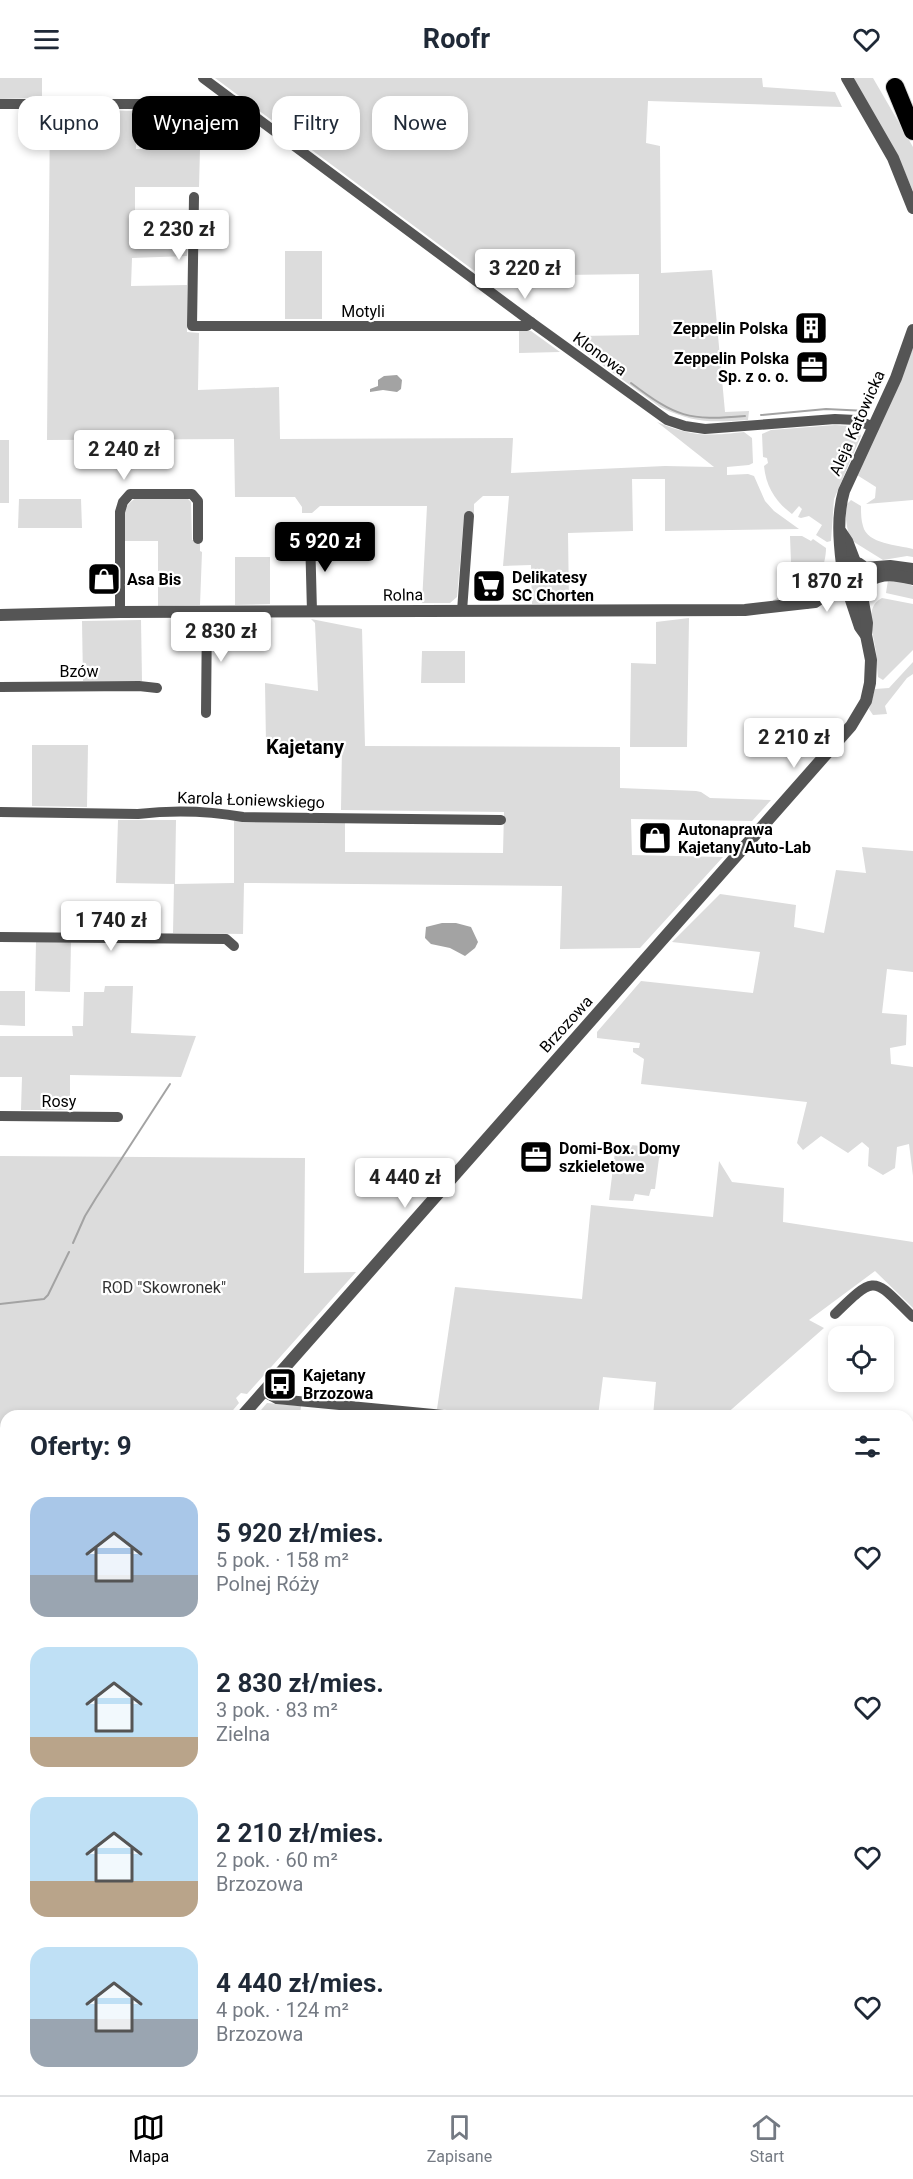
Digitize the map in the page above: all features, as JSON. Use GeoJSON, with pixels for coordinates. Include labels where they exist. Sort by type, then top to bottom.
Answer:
{"type":"FeatureCollection","features":[{"type":"Feature","properties":{"kind":"highway"},"geometry":{"type":"LineString","coordinates":[[892,83],[913,117]]}},
{"type":"Feature","properties":{"kind":"highway"},"geometry":{"type":"LineString","coordinates":[[892,83],[913,131]]}},
{"type":"Feature","properties":{"kind":"street","name":"Klonowa"},"geometry":{"type":"LineString","coordinates":[[203,78],[228,96]]}},
{"type":"Feature","properties":{"kind":"street"},"geometry":{"type":"LineString","coordinates":[[847,78],[894,158],[913,208]]}},
{"type":"Feature","properties":{"kind":"street"},"geometry":{"type":"LineString","coordinates":[[0,104],[132,105]]}},
{"type":"Feature","properties":{"kind":"street","name":"Klonowa"},"geometry":{"type":"LineString","coordinates":[[260,120],[657,414],[698,429],[722,429],[835,418],[856,420],[874,427]]}},
{"type":"Feature","properties":{"kind":"street","name":"Motyli"},"geometry":{"type":"LineString","coordinates":[[194,197],[192,326],[526,326],[531,322]]}},
{"type":"Feature","properties":{"kind":"street","name":"Aleja Katowicka"},"geometry":{"type":"LineString","coordinates":[[849,583],[838,543],[841,532],[840,508],[844,491],[904,358],[913,330]]}},
{"type":"Feature","properties":{"kind":"street"},"geometry":{"type":"LineString","coordinates":[[120,612],[120,512],[126,497],[130,494],[192,494],[198,501],[198,539]]}},
{"type":"Feature","properties":{"kind":"street"},"geometry":{"type":"LineString","coordinates":[[462,611],[469,516]]}},
{"type":"Feature","properties":{"kind":"street","name":"Aleja Katowicka"},"geometry":{"type":"LineString","coordinates":[[841,532],[859,565]]}},
{"type":"Feature","properties":{"kind":"street"},"geometry":{"type":"LineString","coordinates":[[310,536],[312,612]]}},
{"type":"Feature","properties":{"kind":"street"},"geometry":{"type":"LineString","coordinates":[[849,583],[868,576],[859,565]]}},
{"type":"Feature","properties":{"kind":"street","name":"Rolna"},"geometry":{"type":"LineString","coordinates":[[849,583],[859,565],[913,569]]}},
{"type":"Feature","properties":{"kind":"street","name":"Rolna"},"geometry":{"type":"LineString","coordinates":[[0,615],[120,612],[734,610],[806,603],[822,585],[849,583],[886,575],[913,579]]}},
{"type":"Feature","properties":{"kind":"street","name":"Brzozowa"},"geometry":{"type":"LineString","coordinates":[[248,1410],[851,726],[866,701],[871,660],[866,635],[867,623],[849,583]]}},
{"type":"Feature","properties":{"kind":"street"},"geometry":{"type":"LineString","coordinates":[[207,612],[207,713]]}},
{"type":"Feature","properties":{"kind":"street","name":"Bzów"},"geometry":{"type":"LineString","coordinates":[[0,687],[139,686],[157,688]]}},
{"type":"Feature","properties":{"kind":"street","name":"Karola Łoniewskiego"},"geometry":{"type":"LineString","coordinates":[[0,812],[138,814],[154,812],[228,814],[243,817],[501,820]]}},
{"type":"Feature","properties":{"kind":"street"},"geometry":{"type":"LineString","coordinates":[[0,937],[226,939],[234,946]]}},
{"type":"Feature","properties":{"kind":"street","name":"Rosy"},"geometry":{"type":"LineString","coordinates":[[0,1116],[118,1117]]}},
{"type":"Feature","properties":{"kind":"street"},"geometry":{"type":"LineString","coordinates":[[835,1314],[863,1288],[877,1284],[913,1317]]}},
{"type":"Feature","properties":{"kind":"street"},"geometry":{"type":"LineString","coordinates":[[264,1392],[277,1399],[392,1410]]}},
{"type":"Feature","properties":{"kind":"green space"},"geometry":{"type":"Polygon","coordinates":[[[0,78],[42,78],[42,96],[0,99],[0,78]]]}},
{"type":"Feature","properties":{"kind":"green space"},"geometry":{"type":"Polygon","coordinates":[[[215,78],[762,78],[763,87],[835,92],[842,107],[648,101],[646,143],[660,146],[661,273],[712,270],[725,412],[749,411],[748,420],[704,421],[672,413],[660,407],[575,345],[580,336],[639,335],[639,274],[492,276],[488,281],[312,150],[360,150],[360,96],[272,96],[272,120],[260,111],[260,96],[239,96],[215,78]]]}},
{"type":"Feature","properties":{"kind":"green space"},"geometry":{"type":"Polygon","coordinates":[[[852,78],[873,78],[913,147],[913,191],[896,152],[852,78]]]}},
{"type":"Feature","properties":{"kind":"green space"},"geometry":{"type":"Polygon","coordinates":[[[120,111],[132,111],[132,150],[200,150],[199,187],[135,187],[135,220],[187,220],[187,256],[132,258],[131,286],[187,285],[187,332],[199,333],[198,390],[279,387],[280,439],[513,438],[511,473],[665,466],[714,467],[657,422],[690,433],[744,432],[752,438],[753,463],[727,467],[727,475],[754,476],[765,501],[774,511],[799,529],[665,531],[665,479],[632,479],[633,531],[568,533],[569,603],[532,604],[531,565],[503,566],[509,496],[483,496],[474,504],[474,517],[464,516],[457,597],[450,603],[422,603],[427,506],[320,506],[312,513],[302,513],[302,507],[295,497],[235,497],[234,439],[47,440],[50,150],[120,150],[120,111]]]}},
{"type":"Feature","properties":{"kind":"green space"},"geometry":{"type":"Polygon","coordinates":[[[285,251],[322,251],[322,319],[285,319],[285,251]]]}},
{"type":"Feature","properties":{"kind":"green space"},"geometry":{"type":"Polygon","coordinates":[[[519,331],[531,331],[560,352],[519,353],[519,331]]]}},
{"type":"Feature","properties":{"kind":"green space"},"geometry":{"type":"Polygon","coordinates":[[[913,348],[913,500],[866,504],[875,498],[876,487],[857,475],[913,348]]]}},
{"type":"Feature","properties":{"kind":"green space"},"geometry":{"type":"Polygon","coordinates":[[[850,426],[859,430],[861,436],[834,499],[831,541],[827,542],[816,535],[822,525],[809,516],[798,517],[802,509],[799,506],[792,514],[773,493],[765,474],[764,466],[768,463],[767,458],[763,457],[762,434],[771,430],[850,426]]]}},
{"type":"Feature","properties":{"kind":"green space"},"geometry":{"type":"Polygon","coordinates":[[[0,440],[9,440],[9,503],[0,503],[0,440]]]}},
{"type":"Feature","properties":{"kind":"green space"},"geometry":{"type":"Polygon","coordinates":[[[137,497],[187,498],[191,502],[192,540],[200,540],[200,551],[202,552],[200,605],[158,606],[158,541],[123,541],[125,511],[137,497]]]}},
{"type":"Feature","properties":{"kind":"green space"},"geometry":{"type":"Polygon","coordinates":[[[19,499],[81,499],[82,528],[18,528],[19,499]]]}},
{"type":"Feature","properties":{"kind":"green space"},"geometry":{"type":"Polygon","coordinates":[[[851,500],[861,506],[863,526],[870,537],[884,543],[913,549],[913,557],[883,560],[851,542],[846,505],[851,500]]]}},
{"type":"Feature","properties":{"kind":"green space"},"geometry":{"type":"Polygon","coordinates":[[[790,536],[802,536],[811,541],[813,539],[826,548],[825,561],[818,580],[810,591],[795,599],[773,602],[788,594],[792,589],[790,536]]]}},
{"type":"Feature","properties":{"kind":"green space"},"geometry":{"type":"Polygon","coordinates":[[[235,557],[270,557],[270,604],[235,605],[235,557]]]}},
{"type":"Feature","properties":{"kind":"green space"},"geometry":{"type":"Polygon","coordinates":[[[851,568],[857,571],[860,577],[857,583],[851,586],[845,583],[842,577],[845,571],[851,568]]]}},
{"type":"Feature","properties":{"kind":"green space"},"geometry":{"type":"Polygon","coordinates":[[[888,580],[899,580],[913,586],[913,599],[886,593],[888,580]]]}},
{"type":"Feature","properties":{"kind":"green space"},"geometry":{"type":"Polygon","coordinates":[[[882,598],[913,604],[913,650],[883,680],[878,677],[871,622],[873,608],[882,598]]]}},
{"type":"Feature","properties":{"kind":"green space"},"geometry":{"type":"Polygon","coordinates":[[[689,618],[687,747],[630,747],[631,663],[656,664],[656,622],[689,618]]]}},
{"type":"Feature","properties":{"kind":"green space"},"geometry":{"type":"Polygon","coordinates":[[[311,619],[362,629],[365,746],[620,747],[620,788],[696,791],[710,798],[771,800],[752,821],[631,819],[632,855],[723,857],[640,948],[560,949],[562,886],[244,883],[243,934],[173,933],[174,884],[116,883],[118,820],[176,820],[175,884],[234,883],[234,821],[345,822],[345,852],[503,853],[504,812],[341,810],[342,746],[266,744],[265,683],[318,691],[315,623],[311,619]]]}},
{"type":"Feature","properties":{"kind":"green space"},"geometry":{"type":"Polygon","coordinates":[[[141,620],[142,681],[83,681],[82,621],[141,620]]]}},
{"type":"Feature","properties":{"kind":"green space"},"geometry":{"type":"Polygon","coordinates":[[[422,651],[465,651],[465,683],[421,683],[422,651]]]}},
{"type":"Feature","properties":{"kind":"green space"},"geometry":{"type":"Polygon","coordinates":[[[913,662],[913,674],[907,678],[885,706],[887,714],[873,715],[869,709],[875,689],[889,688],[913,662]]]}},
{"type":"Feature","properties":{"kind":"green space"},"geometry":{"type":"Polygon","coordinates":[[[32,745],[88,745],[87,807],[32,806],[32,745]]]}},
{"type":"Feature","properties":{"kind":"green space"},"geometry":{"type":"Polygon","coordinates":[[[862,847],[913,851],[913,972],[887,969],[882,1013],[907,1015],[906,1045],[890,1048],[891,1064],[913,1067],[913,1176],[909,1144],[897,1147],[895,1168],[883,1175],[868,1166],[869,1148],[862,1142],[848,1153],[821,1136],[803,1150],[797,1143],[807,1102],[641,1084],[644,1059],[633,1052],[633,1048],[639,1048],[640,1043],[597,1038],[597,1032],[641,981],[753,993],[760,952],[672,942],[720,894],[796,905],[794,927],[824,933],[836,870],[866,873],[862,847]]]}},
{"type":"Feature","properties":{"kind":"green space"},"geometry":{"type":"Polygon","coordinates":[[[36,942],[71,942],[70,992],[35,991],[36,942]]]}},
{"type":"Feature","properties":{"kind":"green space"},"geometry":{"type":"Polygon","coordinates":[[[105,986],[133,986],[131,1033],[196,1036],[181,1077],[70,1075],[70,1110],[21,1110],[22,1077],[0,1077],[0,1036],[73,1036],[72,1026],[83,1026],[84,992],[104,992],[105,986]]]}},
{"type":"Feature","properties":{"kind":"green space"},"geometry":{"type":"Polygon","coordinates":[[[0,991],[25,991],[25,1026],[0,1025],[0,991]]]}},
{"type":"Feature","properties":{"kind":"green space"},"geometry":{"type":"Polygon","coordinates":[[[616,1144],[670,1148],[669,1155],[662,1155],[659,1158],[655,1189],[651,1189],[649,1196],[635,1194],[633,1201],[609,1200],[616,1144]]]}},
{"type":"Feature","properties":{"kind":"green space","name":"ROD \"Skowronek\""},"geometry":{"type":"Polygon","coordinates":[[[0,1156],[305,1158],[304,1273],[356,1272],[247,1394],[241,1393],[236,1398],[239,1403],[233,1410],[0,1410],[0,1156]]]}},
{"type":"Feature","properties":{"kind":"green space"},"geometry":{"type":"Polygon","coordinates":[[[719,1161],[732,1182],[784,1188],[783,1222],[913,1242],[913,1308],[875,1271],[809,1320],[824,1328],[731,1410],[654,1410],[656,1382],[603,1377],[599,1410],[437,1409],[455,1287],[582,1299],[591,1205],[713,1217],[719,1161]]]}},
{"type":"Feature","properties":{"kind":"green space"},"geometry":{"type":"Polygon","coordinates":[[[267,1403],[301,1406],[301,1410],[261,1410],[267,1403]]]}},
{"type":"Feature","properties":{"kind":"shaded area"},"geometry":{"type":"Polygon","coordinates":[[[397,375],[402,380],[401,389],[397,392],[383,390],[370,392],[370,389],[378,386],[378,380],[384,376],[397,375]]]}},
{"type":"Feature","properties":{"kind":"shaded area"},"geometry":{"type":"Polygon","coordinates":[[[442,923],[456,923],[471,927],[478,942],[475,948],[465,956],[450,948],[431,944],[425,938],[426,927],[442,923]]]}},
{"type":"Feature","properties":{"kind":"waterway"},"geometry":{"type":"LineString","coordinates":[[631,383],[660,403],[684,414],[709,418],[745,416]]}},
{"type":"Feature","properties":{"kind":"waterway"},"geometry":{"type":"LineString","coordinates":[[761,415],[826,409],[867,411]]}},
{"type":"Feature","properties":{"kind":"waterway"},"geometry":{"type":"LineString","coordinates":[[73,1243],[85,1216],[170,1084]]}},
{"type":"Feature","properties":{"kind":"waterway"},"geometry":{"type":"LineString","coordinates":[[0,1304],[44,1299],[69,1252]]}},
{"type":"Feature","properties":{"kind":"place","name":"Zeppelin Polska"},"geometry":{"type":"Point","coordinates":[811,328]}},
{"type":"Feature","properties":{"kind":"place","name":"Zeppelin Polska Sp. z o. o."},"geometry":{"type":"Point","coordinates":[812,367]}},
{"type":"Feature","properties":{"kind":"place","name":"Asa Bis"},"geometry":{"type":"Point","coordinates":[104,579]}},
{"type":"Feature","properties":{"kind":"place","name":"Delikatesy SC Chorten"},"geometry":{"type":"Point","coordinates":[489,586]}},
{"type":"Feature","properties":{"kind":"place","name":"Autonaprawa Kajetany Auto-Lab"},"geometry":{"type":"Point","coordinates":[655,838]}},
{"type":"Feature","properties":{"kind":"place","name":"Domi-Box. Domy szkieletowe"},"geometry":{"type":"Point","coordinates":[536,1157]}},
{"type":"Feature","properties":{"kind":"place","name":"Kajetany Brzozowa"},"geometry":{"type":"Point","coordinates":[280,1384]}},
{"type":"Feature","properties":{"kind":"district","name":"Kajetany"},"geometry":{"type":"Point","coordinates":[305,747]}}]}
